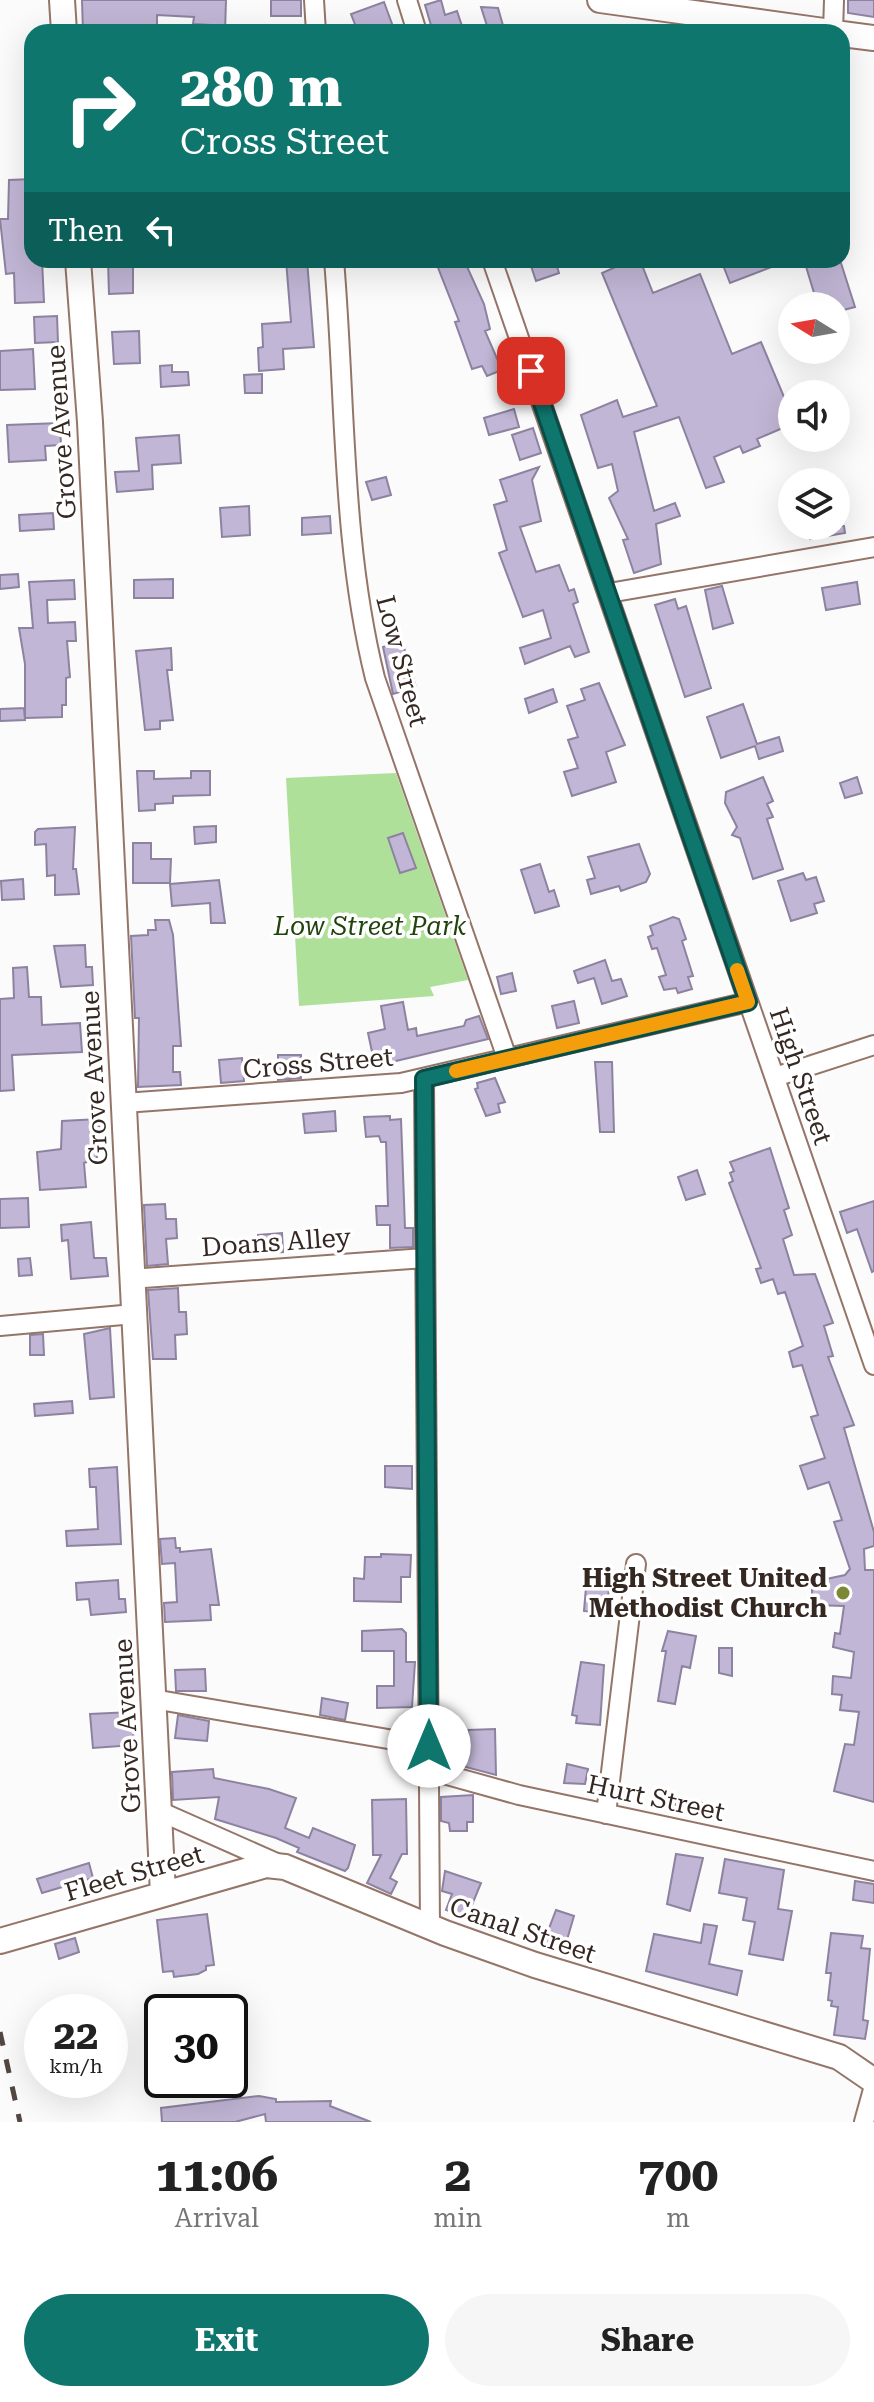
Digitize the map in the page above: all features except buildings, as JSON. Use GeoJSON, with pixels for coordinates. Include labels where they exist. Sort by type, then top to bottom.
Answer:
{"type":"FeatureCollection","features":[{"type":"Feature","properties":{"kind":"main road"},"geometry":{"type":"LineString","coordinates":[[62,0],[64,24]]}},
{"type":"Feature","properties":{"kind":"main road"},"geometry":{"type":"LineString","coordinates":[[600,0],[774,24]]}},
{"type":"Feature","properties":{"kind":"main road"},"geometry":{"type":"LineString","coordinates":[[850,35],[874,38]]}},
{"type":"Feature","properties":{"kind":"main road","name":"Grove Avenue"},"geometry":{"type":"LineString","coordinates":[[79,268],[90,422],[130,1279],[163,1894]]}},
{"type":"Feature","properties":{"kind":"main road","name":"Fleet Street"},"geometry":{"type":"LineString","coordinates":[[0,1941],[266,1865],[285,1867]]}},
{"type":"Feature","properties":{"kind":"main road","name":"Canal Street"},"geometry":{"type":"LineString","coordinates":[[285,1867],[430,1927],[620,1992],[839,2057],[874,2083]]}},
{"type":"Feature","properties":{"kind":"street"},"geometry":{"type":"LineString","coordinates":[[314,0],[316,24]]}},
{"type":"Feature","properties":{"kind":"street"},"geometry":{"type":"LineString","coordinates":[[407,0],[414,24]]}},
{"type":"Feature","properties":{"kind":"street"},"geometry":{"type":"LineString","coordinates":[[832,24],[834,0]]}},
{"type":"Feature","properties":{"kind":"street","name":"Low Street"},"geometry":{"type":"LineString","coordinates":[[334,268],[350,540],[363,628],[380,693],[507,1058]]}},
{"type":"Feature","properties":{"kind":"street","name":"High Street"},"geometry":{"type":"LineString","coordinates":[[495,268],[874,1365]]}},
{"type":"Feature","properties":{"kind":"street"},"geometry":{"type":"LineString","coordinates":[[609,593],[873,549]]}},
{"type":"Feature","properties":{"kind":"street","name":"Cross Street"},"geometry":{"type":"LineString","coordinates":[[124,1103],[327,1090],[424,1079],[748,1002]]}},
{"type":"Feature","properties":{"kind":"street"},"geometry":{"type":"LineString","coordinates":[[775,1077],[874,1045]]}},
{"type":"Feature","properties":{"kind":"street"},"geometry":{"type":"LineString","coordinates":[[424,1079],[430,1927]]}},
{"type":"Feature","properties":{"kind":"street","name":"Doans Alley"},"geometry":{"type":"LineString","coordinates":[[130,1279],[425,1258]]}},
{"type":"Feature","properties":{"kind":"street"},"geometry":{"type":"LineString","coordinates":[[0,1326],[134,1314]]}},
{"type":"Feature","properties":{"kind":"street"},"geometry":{"type":"LineString","coordinates":[[606,1814],[636,1564]]}},
{"type":"Feature","properties":{"kind":"street"},"geometry":{"type":"LineString","coordinates":[[153,1699],[429,1746]]}},
{"type":"Feature","properties":{"kind":"street","name":"Hurt Street"},"geometry":{"type":"LineString","coordinates":[[429,1770],[606,1814],[874,1871]]}},
{"type":"Feature","properties":{"kind":"street","name":"Canal Street"},"geometry":{"type":"LineString","coordinates":[[159,1811],[285,1867]]}},
{"type":"Feature","properties":{"kind":"street"},"geometry":{"type":"LineString","coordinates":[[864,2122],[874,2083]]}},
{"type":"Feature","properties":{"kind":"green space","name":"Low Street Park"},"geometry":{"type":"Polygon","coordinates":[[[396,773],[468,980],[430,987],[434,996],[299,1006],[286,778],[396,773]]]}},
{"type":"Feature","properties":{"kind":"railway"},"geometry":{"type":"LineString","coordinates":[[0,2032],[20,2122]]}},
{"type":"Feature","properties":{"kind":"slow traffic"},"geometry":{"type":"LineString","coordinates":[[456,1071],[748,1002],[737,970]]}},
{"type":"Feature","properties":{"kind":"place","name":"High Street United Methodist Church"},"geometry":{"type":"Point","coordinates":[843,1593]}},
{"type":"Feature","properties":{"kind":"route"},"geometry":{"type":"LineString","coordinates":[[429,1746],[424,1079],[748,1002],[531,371]]}}]}
